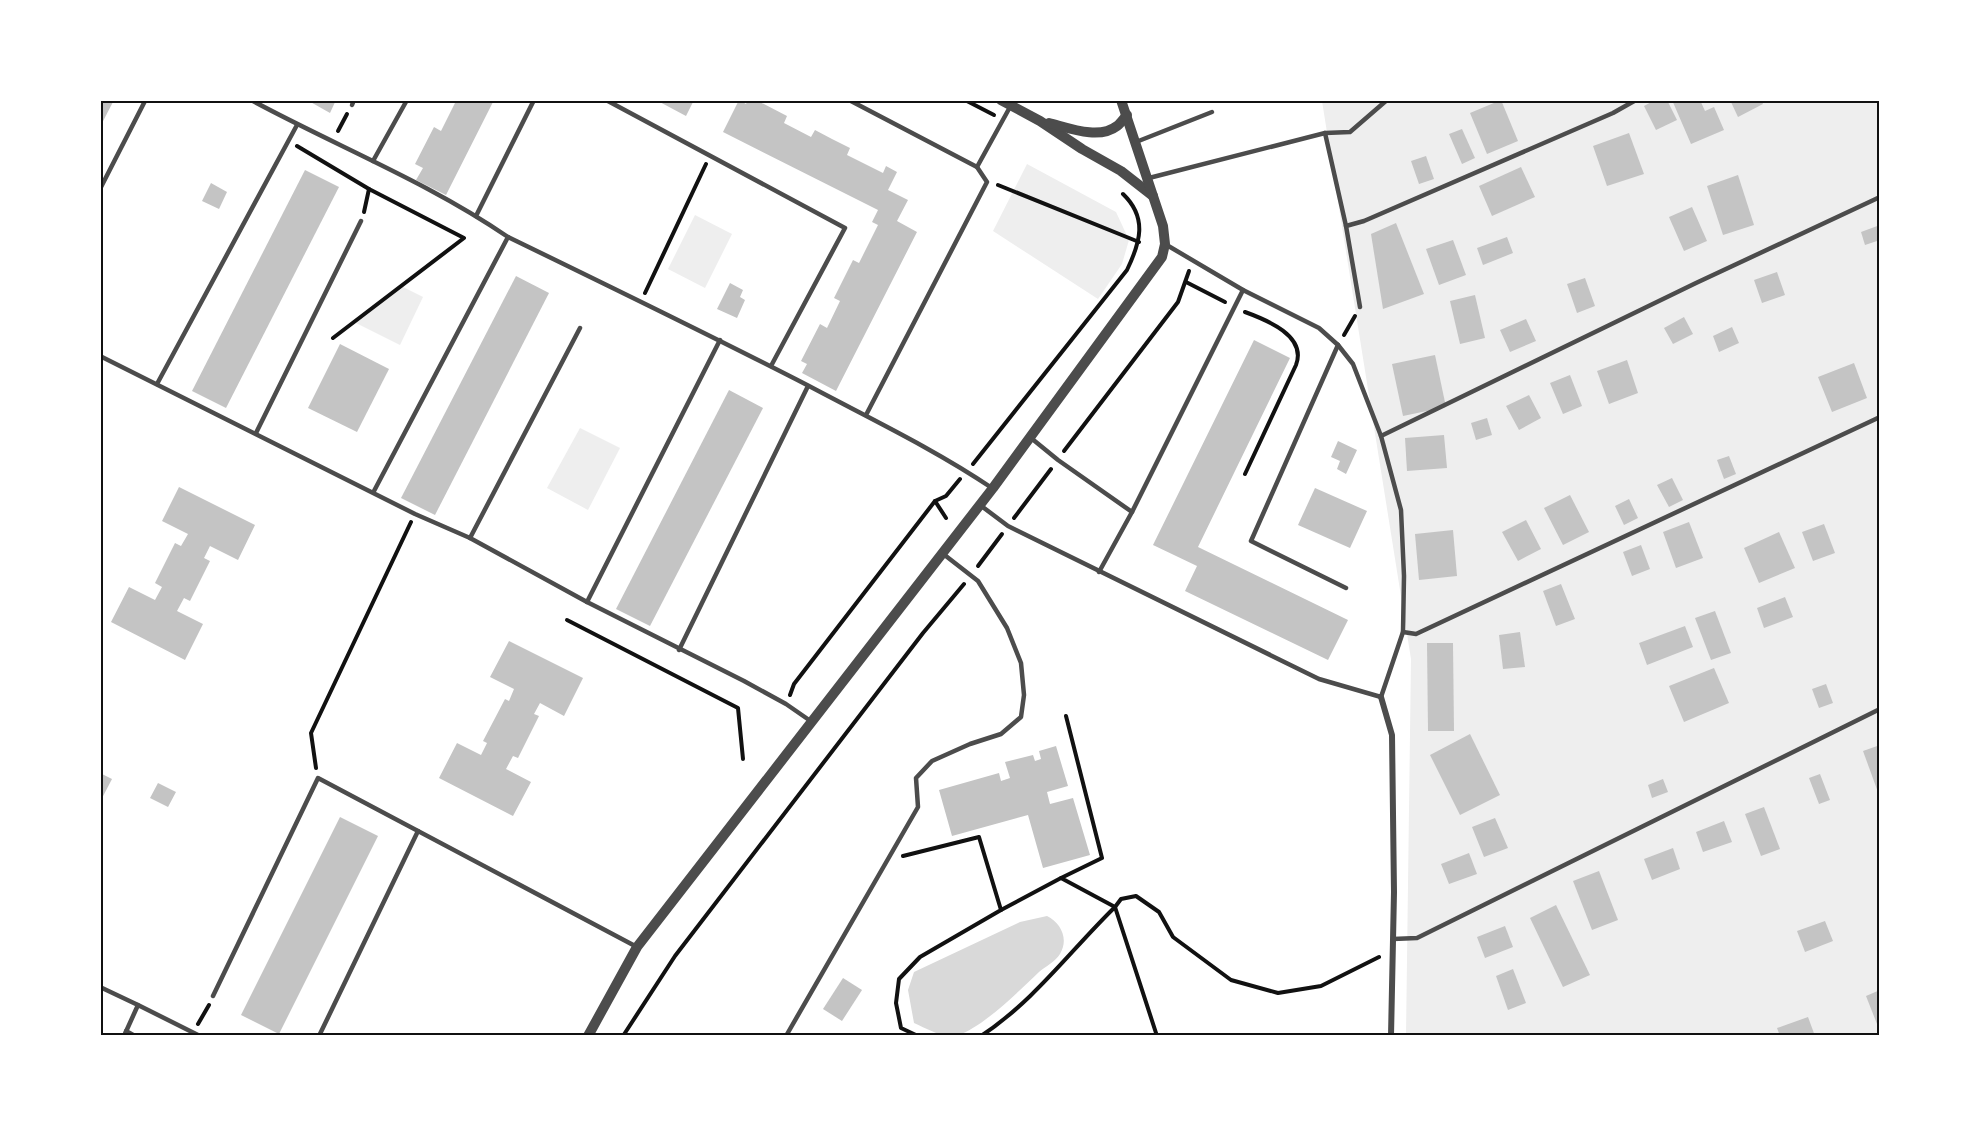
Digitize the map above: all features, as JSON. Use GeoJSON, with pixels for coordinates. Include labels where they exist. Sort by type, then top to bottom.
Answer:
{"type":"FeatureCollection","features":[{"type":"Feature","properties":{"kind":"street"},"geometry":{"type":"LineString","coordinates":[[588,1035],[637,947],[993,488],[1162,257],[1165,244],[1163,226],[1122,100]]}},
{"type":"Feature","properties":{"kind":"street"},"geometry":{"type":"LineString","coordinates":[[1006,103],[1040,121],[1121,171],[1154,196]]}},
{"type":"Feature","properties":{"kind":"street"},"geometry":{"type":"LineString","coordinates":[[1040,121],[1081,131],[1104,132],[1117,126],[1127,115]]}},
{"type":"Feature","properties":{"kind":"street"},"geometry":{"type":"LineString","coordinates":[[1381,697],[1392,735],[1391,1035]]}},
{"type":"Feature","properties":{"kind":"lane"},"geometry":{"type":"LineString","coordinates":[[251,100],[477,216],[508,237],[720,340],[866,415],[993,488]]}},
{"type":"Feature","properties":{"kind":"lane"},"geometry":{"type":"LineString","coordinates":[[373,161],[407,100]]}},
{"type":"Feature","properties":{"kind":"lane"},"geometry":{"type":"LineString","coordinates":[[477,216],[534,100]]}},
{"type":"Feature","properties":{"kind":"lane"},"geometry":{"type":"LineString","coordinates":[[606,100],[845,228],[771,366]]}},
{"type":"Feature","properties":{"kind":"lane"},"geometry":{"type":"LineString","coordinates":[[849,100],[977,167],[987,182],[866,415]]}},
{"type":"Feature","properties":{"kind":"lane"},"geometry":{"type":"LineString","coordinates":[[1148,178],[1325,133],[1350,132],[1387,100]]}},
{"type":"Feature","properties":{"kind":"lane"},"geometry":{"type":"LineString","coordinates":[[1346,226],[1364,221],[1602,118],[1636,100]]}},
{"type":"Feature","properties":{"kind":"lane"},"geometry":{"type":"LineString","coordinates":[[100,189],[145,101]]}},
{"type":"Feature","properties":{"kind":"lane"},"geometry":{"type":"LineString","coordinates":[[977,167],[1003,120],[1006,103]]}},
{"type":"Feature","properties":{"kind":"lane"},"geometry":{"type":"LineString","coordinates":[[1136,142],[1212,112]]}},
{"type":"Feature","properties":{"kind":"lane"},"geometry":{"type":"LineString","coordinates":[[157,384],[297,125]]}},
{"type":"Feature","properties":{"kind":"lane"},"geometry":{"type":"LineString","coordinates":[[1325,133],[1346,226],[1360,307]]}},
{"type":"Feature","properties":{"kind":"lane"},"geometry":{"type":"LineString","coordinates":[[1381,436],[1880,197]]}},
{"type":"Feature","properties":{"kind":"lane"},"geometry":{"type":"LineString","coordinates":[[256,433],[361,221]]}},
{"type":"Feature","properties":{"kind":"lane"},"geometry":{"type":"LineString","coordinates":[[374,492],[508,237]]}},
{"type":"Feature","properties":{"kind":"lane"},"geometry":{"type":"LineString","coordinates":[[980,505],[1008,526],[1319,679],[1381,697],[1403,632],[1404,576],[1401,510],[1381,436],[1353,364],[1338,345],[1319,328],[1243,290],[1165,244]]}},
{"type":"Feature","properties":{"kind":"lane"},"geometry":{"type":"LineString","coordinates":[[1099,572],[1132,512],[1243,290]]}},
{"type":"Feature","properties":{"kind":"lane"},"geometry":{"type":"LineString","coordinates":[[470,538],[580,328]]}},
{"type":"Feature","properties":{"kind":"lane"},"geometry":{"type":"LineString","coordinates":[[587,602],[720,340]]}},
{"type":"Feature","properties":{"kind":"lane"},"geometry":{"type":"LineString","coordinates":[[1338,345],[1251,540],[1347,588]]}},
{"type":"Feature","properties":{"kind":"lane"},"geometry":{"type":"LineString","coordinates":[[100,356],[415,514],[470,538],[587,602],[769,694],[812,722]]}},
{"type":"Feature","properties":{"kind":"lane"},"geometry":{"type":"LineString","coordinates":[[679,650],[808,386]]}},
{"type":"Feature","properties":{"kind":"lane"},"geometry":{"type":"LineString","coordinates":[[1403,632],[1416,634],[1880,417]]}},
{"type":"Feature","properties":{"kind":"lane"},"geometry":{"type":"LineString","coordinates":[[1031,438],[1132,512]]}},
{"type":"Feature","properties":{"kind":"lane"},"geometry":{"type":"LineString","coordinates":[[786,1035],[918,807],[916,778],[932,761],[970,744],[1001,734],[1021,717],[1024,695],[1021,663],[1007,628],[978,581],[942,553]]}},
{"type":"Feature","properties":{"kind":"lane"},"geometry":{"type":"LineString","coordinates":[[1393,939],[1417,938],[1880,710]]}},
{"type":"Feature","properties":{"kind":"lane"},"geometry":{"type":"LineString","coordinates":[[213,996],[318,778],[637,947]]}},
{"type":"Feature","properties":{"kind":"lane"},"geometry":{"type":"LineString","coordinates":[[319,1035],[418,831]]}},
{"type":"Feature","properties":{"kind":"lane"},"geometry":{"type":"LineString","coordinates":[[100,987],[200,1035]]}},
{"type":"Feature","properties":{"kind":"lane"},"geometry":{"type":"LineString","coordinates":[[135,1035],[125,1033],[138,1005]]}},
{"type":"Feature","properties":{"kind":"path"},"geometry":{"type":"LineString","coordinates":[[965,100],[1003,120]]}},
{"type":"Feature","properties":{"kind":"path"},"geometry":{"type":"LineString","coordinates":[[333,141],[353,103]]}},
{"type":"Feature","properties":{"kind":"path"},"geometry":{"type":"LineString","coordinates":[[288,141],[369,189],[464,238],[333,338]]}},
{"type":"Feature","properties":{"kind":"path"},"geometry":{"type":"LineString","coordinates":[[641,301],[710,156]]}},
{"type":"Feature","properties":{"kind":"path"},"geometry":{"type":"LineString","coordinates":[[987,182],[1041,201],[1139,244],[1139,220],[1126,196],[1119,191]]}},
{"type":"Feature","properties":{"kind":"path"},"geometry":{"type":"LineString","coordinates":[[361,221],[369,189]]}},
{"type":"Feature","properties":{"kind":"path"},"geometry":{"type":"LineString","coordinates":[[623,1035],[675,956],[923,633],[971,575],[1178,302],[1190,270]]}},
{"type":"Feature","properties":{"kind":"path"},"geometry":{"type":"LineString","coordinates":[[1186,282],[1256,316],[1290,336],[1297,344],[1296,366],[1245,474]]}},
{"type":"Feature","properties":{"kind":"path"},"geometry":{"type":"LineString","coordinates":[[1170,297],[1178,302]]}},
{"type":"Feature","properties":{"kind":"path"},"geometry":{"type":"LineString","coordinates":[[1338,345],[1360,307]]}},
{"type":"Feature","properties":{"kind":"path"},"geometry":{"type":"LineString","coordinates":[[935,501],[946,518]]}},
{"type":"Feature","properties":{"kind":"path"},"geometry":{"type":"LineString","coordinates":[[318,778],[311,733],[415,514]]}},
{"type":"Feature","properties":{"kind":"path"},"geometry":{"type":"LineString","coordinates":[[567,620],[738,708],[743,759]]}},
{"type":"Feature","properties":{"kind":"path"},"geometry":{"type":"LineString","coordinates":[[918,1035],[901,1028],[896,1003],[899,979],[920,957],[1001,910],[1102,858],[1066,716]]}},
{"type":"Feature","properties":{"kind":"path"},"geometry":{"type":"LineString","coordinates":[[888,860],[979,837],[1001,910]]}},
{"type":"Feature","properties":{"kind":"path"},"geometry":{"type":"LineString","coordinates":[[1061,878],[1115,908],[1156,1035]]}},
{"type":"Feature","properties":{"kind":"path"},"geometry":{"type":"LineString","coordinates":[[981,1035],[1001,1022],[1050,978],[1121,899],[1136,896],[1159,912],[1173,937],[1231,980],[1278,993],[1321,986],[1379,957]]}},
{"type":"Feature","properties":{"kind":"path"},"geometry":{"type":"LineString","coordinates":[[194,1032],[213,996]]}},
{"type":"Feature","properties":{"kind":"shaded area"},"geometry":{"type":"Polygon","coordinates":[[[1322,101],[1879,101],[1879,1035],[1406,1035],[1411,659],[1322,101]]]}},
{"type":"Feature","properties":{"kind":"shaded area"},"geometry":{"type":"Polygon","coordinates":[[[1027,164],[1116,212],[1129,240],[1122,264],[1098,299],[993,231],[1027,164]]]}},
{"type":"Feature","properties":{"kind":"shaded area"},"geometry":{"type":"Polygon","coordinates":[[[695,215],[732,234],[705,288],[668,269],[695,215]]]}},
{"type":"Feature","properties":{"kind":"shaded area"},"geometry":{"type":"Polygon","coordinates":[[[401,286],[423,297],[400,345],[354,322],[401,286]]]}},
{"type":"Feature","properties":{"kind":"shaded area"},"geometry":{"type":"Polygon","coordinates":[[[580,428],[620,448],[588,510],[547,488],[580,428]]]}},
{"type":"Feature","properties":{"kind":"shaded area"},"geometry":{"type":"Polygon","coordinates":[[[1047,916],[1060,927],[1064,937],[1060,954],[989,1017],[968,1031],[952,1036],[936,1033],[914,1023],[908,990],[914,972],[1020,922],[1047,916]]]}},
{"type":"Feature","properties":{"kind":"building"},"geometry":{"type":"Polygon","coordinates":[[[100,100],[114,100],[100,127],[100,100]]]}},
{"type":"Feature","properties":{"kind":"building"},"geometry":{"type":"Polygon","coordinates":[[[307,100],[336,100],[330,113],[307,100]]]}},
{"type":"Feature","properties":{"kind":"building"},"geometry":{"type":"Polygon","coordinates":[[[450,100],[494,100],[446,195],[416,180],[423,168],[415,164],[434,127],[441,131],[455,103],[450,100]]]}},
{"type":"Feature","properties":{"kind":"building"},"geometry":{"type":"Polygon","coordinates":[[[656,100],[694,100],[686,116],[656,100]]]}},
{"type":"Feature","properties":{"kind":"building"},"geometry":{"type":"Polygon","coordinates":[[[739,100],[746,104],[748,100],[756,100],[787,116],[784,123],[811,137],[815,130],[850,148],[847,155],[883,173],[886,166],[897,172],[888,190],[908,200],[897,221],[917,232],[836,391],[802,373],[807,364],[801,361],[820,324],[827,328],[840,301],[834,298],[853,260],[859,263],[878,225],[872,222],[878,210],[723,132],[739,100]]]}},
{"type":"Feature","properties":{"kind":"building"},"geometry":{"type":"Polygon","coordinates":[[[1501,100],[1518,141],[1487,154],[1470,113],[1501,100]]]}},
{"type":"Feature","properties":{"kind":"building"},"geometry":{"type":"Polygon","coordinates":[[[1655,100],[1667,100],[1677,120],[1656,130],[1644,106],[1655,100]]]}},
{"type":"Feature","properties":{"kind":"building"},"geometry":{"type":"Polygon","coordinates":[[[1672,100],[1700,100],[1705,111],[1714,107],[1724,130],[1691,144],[1672,100]]]}},
{"type":"Feature","properties":{"kind":"building"},"geometry":{"type":"Polygon","coordinates":[[[1730,100],[1761,100],[1763,104],[1738,117],[1730,100]]]}},
{"type":"Feature","properties":{"kind":"building"},"geometry":{"type":"Polygon","coordinates":[[[1462,129],[1475,158],[1462,164],[1449,134],[1462,129]]]}},
{"type":"Feature","properties":{"kind":"building"},"geometry":{"type":"Polygon","coordinates":[[[1629,133],[1644,174],[1607,186],[1593,146],[1629,133]]]}},
{"type":"Feature","properties":{"kind":"building"},"geometry":{"type":"Polygon","coordinates":[[[1426,156],[1434,179],[1419,184],[1411,161],[1426,156]]]}},
{"type":"Feature","properties":{"kind":"building"},"geometry":{"type":"Polygon","coordinates":[[[1521,167],[1535,197],[1492,216],[1479,186],[1521,167]]]}},
{"type":"Feature","properties":{"kind":"building"},"geometry":{"type":"Polygon","coordinates":[[[305,170],[339,187],[226,408],[192,391],[305,170]]]}},
{"type":"Feature","properties":{"kind":"building"},"geometry":{"type":"Polygon","coordinates":[[[1738,175],[1754,225],[1723,235],[1707,186],[1738,175]]]}},
{"type":"Feature","properties":{"kind":"building"},"geometry":{"type":"Polygon","coordinates":[[[211,183],[227,192],[219,209],[202,201],[211,183]]]}},
{"type":"Feature","properties":{"kind":"building"},"geometry":{"type":"Polygon","coordinates":[[[1692,207],[1707,241],[1684,251],[1669,217],[1692,207]]]}},
{"type":"Feature","properties":{"kind":"building"},"geometry":{"type":"Polygon","coordinates":[[[1396,223],[1424,294],[1383,309],[1371,234],[1396,223]]]}},
{"type":"Feature","properties":{"kind":"building"},"geometry":{"type":"Polygon","coordinates":[[[1880,225],[1880,240],[1865,245],[1861,232],[1880,225]]]}},
{"type":"Feature","properties":{"kind":"building"},"geometry":{"type":"Polygon","coordinates":[[[1507,237],[1513,253],[1483,265],[1477,248],[1507,237]]]}},
{"type":"Feature","properties":{"kind":"building"},"geometry":{"type":"Polygon","coordinates":[[[1453,240],[1466,275],[1439,285],[1426,249],[1453,240]]]}},
{"type":"Feature","properties":{"kind":"building"},"geometry":{"type":"Polygon","coordinates":[[[1777,272],[1785,295],[1762,303],[1754,280],[1777,272]]]}},
{"type":"Feature","properties":{"kind":"building"},"geometry":{"type":"Polygon","coordinates":[[[516,276],[549,293],[435,515],[401,498],[516,276]]]}},
{"type":"Feature","properties":{"kind":"building"},"geometry":{"type":"Polygon","coordinates":[[[1585,278],[1595,306],[1577,313],[1567,284],[1585,278]]]}},
{"type":"Feature","properties":{"kind":"building"},"geometry":{"type":"Polygon","coordinates":[[[730,283],[743,290],[740,297],[745,300],[737,318],[717,309],[730,283]]]}},
{"type":"Feature","properties":{"kind":"building"},"geometry":{"type":"Polygon","coordinates":[[[1475,295],[1485,338],[1460,344],[1450,301],[1475,295]]]}},
{"type":"Feature","properties":{"kind":"building"},"geometry":{"type":"Polygon","coordinates":[[[1684,317],[1693,334],[1673,344],[1664,328],[1684,317]]]}},
{"type":"Feature","properties":{"kind":"building"},"geometry":{"type":"Polygon","coordinates":[[[1526,319],[1536,341],[1510,352],[1500,330],[1526,319]]]}},
{"type":"Feature","properties":{"kind":"building"},"geometry":{"type":"Polygon","coordinates":[[[1732,327],[1739,343],[1719,352],[1713,336],[1732,327]]]}},
{"type":"Feature","properties":{"kind":"building"},"geometry":{"type":"Polygon","coordinates":[[[1254,340],[1290,358],[1198,547],[1348,620],[1328,660],[1185,591],[1197,566],[1153,545],[1254,340]]]}},
{"type":"Feature","properties":{"kind":"building"},"geometry":{"type":"Polygon","coordinates":[[[340,344],[389,369],[357,432],[308,408],[340,344]]]}},
{"type":"Feature","properties":{"kind":"building"},"geometry":{"type":"Polygon","coordinates":[[[1435,355],[1446,407],[1403,416],[1392,364],[1435,355]]]}},
{"type":"Feature","properties":{"kind":"building"},"geometry":{"type":"Polygon","coordinates":[[[1627,360],[1638,393],[1609,404],[1597,371],[1627,360]]]}},
{"type":"Feature","properties":{"kind":"building"},"geometry":{"type":"Polygon","coordinates":[[[1854,363],[1867,398],[1832,412],[1818,377],[1854,363]]]}},
{"type":"Feature","properties":{"kind":"building"},"geometry":{"type":"Polygon","coordinates":[[[1570,375],[1582,406],[1563,414],[1550,383],[1570,375]]]}},
{"type":"Feature","properties":{"kind":"building"},"geometry":{"type":"Polygon","coordinates":[[[729,390],[763,408],[650,626],[616,609],[729,390]]]}},
{"type":"Feature","properties":{"kind":"building"},"geometry":{"type":"Polygon","coordinates":[[[1529,395],[1541,418],[1519,430],[1506,406],[1529,395]]]}},
{"type":"Feature","properties":{"kind":"building"},"geometry":{"type":"Polygon","coordinates":[[[1487,418],[1492,435],[1476,440],[1471,423],[1487,418]]]}},
{"type":"Feature","properties":{"kind":"building"},"geometry":{"type":"Polygon","coordinates":[[[1444,435],[1447,468],[1407,471],[1405,438],[1444,435]]]}},
{"type":"Feature","properties":{"kind":"building"},"geometry":{"type":"Polygon","coordinates":[[[1338,441],[1357,450],[1346,474],[1337,469],[1340,461],[1331,457],[1338,441]]]}},
{"type":"Feature","properties":{"kind":"building"},"geometry":{"type":"Polygon","coordinates":[[[1729,456],[1736,474],[1724,479],[1717,460],[1729,456]]]}},
{"type":"Feature","properties":{"kind":"building"},"geometry":{"type":"Polygon","coordinates":[[[1672,478],[1683,500],[1669,507],[1657,485],[1672,478]]]}},
{"type":"Feature","properties":{"kind":"building"},"geometry":{"type":"Polygon","coordinates":[[[179,487],[255,525],[238,560],[210,546],[204,558],[210,561],[190,601],[184,598],[177,611],[203,624],[185,660],[111,622],[129,587],[155,600],[162,587],[155,583],[175,543],[181,546],[188,534],[162,521],[179,487]]]}},
{"type":"Feature","properties":{"kind":"building"},"geometry":{"type":"Polygon","coordinates":[[[1315,488],[1367,511],[1350,548],[1298,525],[1315,488]]]}},
{"type":"Feature","properties":{"kind":"building"},"geometry":{"type":"Polygon","coordinates":[[[1570,495],[1589,532],[1563,545],[1544,508],[1570,495]]]}},
{"type":"Feature","properties":{"kind":"building"},"geometry":{"type":"Polygon","coordinates":[[[1629,499],[1638,518],[1624,525],[1615,506],[1629,499]]]}},
{"type":"Feature","properties":{"kind":"building"},"geometry":{"type":"Polygon","coordinates":[[[1526,520],[1541,549],[1518,561],[1502,532],[1526,520]]]}},
{"type":"Feature","properties":{"kind":"building"},"geometry":{"type":"Polygon","coordinates":[[[1689,522],[1703,558],[1676,568],[1663,532],[1689,522]]]}},
{"type":"Feature","properties":{"kind":"building"},"geometry":{"type":"Polygon","coordinates":[[[1824,524],[1835,553],[1813,561],[1802,532],[1824,524]]]}},
{"type":"Feature","properties":{"kind":"building"},"geometry":{"type":"Polygon","coordinates":[[[1453,530],[1457,576],[1419,580],[1415,534],[1453,530]]]}},
{"type":"Feature","properties":{"kind":"building"},"geometry":{"type":"Polygon","coordinates":[[[1779,532],[1795,568],[1759,583],[1744,548],[1779,532]]]}},
{"type":"Feature","properties":{"kind":"building"},"geometry":{"type":"Polygon","coordinates":[[[1641,545],[1650,569],[1632,576],[1623,552],[1641,545]]]}},
{"type":"Feature","properties":{"kind":"building"},"geometry":{"type":"Polygon","coordinates":[[[1561,584],[1575,619],[1556,626],[1543,591],[1561,584]]]}},
{"type":"Feature","properties":{"kind":"building"},"geometry":{"type":"Polygon","coordinates":[[[1785,597],[1793,617],[1764,628],[1757,608],[1785,597]]]}},
{"type":"Feature","properties":{"kind":"building"},"geometry":{"type":"Polygon","coordinates":[[[1715,611],[1731,653],[1711,660],[1695,618],[1715,611]]]}},
{"type":"Feature","properties":{"kind":"building"},"geometry":{"type":"Polygon","coordinates":[[[1685,626],[1693,647],[1647,665],[1639,643],[1685,626]]]}},
{"type":"Feature","properties":{"kind":"building"},"geometry":{"type":"Polygon","coordinates":[[[1520,632],[1525,667],[1503,669],[1499,635],[1520,632]]]}},
{"type":"Feature","properties":{"kind":"building"},"geometry":{"type":"Polygon","coordinates":[[[509,641],[583,678],[564,716],[540,703],[534,714],[539,716],[518,758],[513,756],[506,769],[531,782],[513,816],[439,778],[457,743],[481,755],[487,743],[483,741],[505,699],[509,701],[514,689],[490,677],[509,641]]]}},
{"type":"Feature","properties":{"kind":"building"},"geometry":{"type":"Polygon","coordinates":[[[1427,643],[1453,643],[1454,731],[1428,731],[1427,643]]]}},
{"type":"Feature","properties":{"kind":"building"},"geometry":{"type":"Polygon","coordinates":[[[1714,668],[1729,703],[1684,722],[1669,686],[1714,668]]]}},
{"type":"Feature","properties":{"kind":"building"},"geometry":{"type":"Polygon","coordinates":[[[1826,684],[1833,703],[1819,708],[1812,689],[1826,684]]]}},
{"type":"Feature","properties":{"kind":"building"},"geometry":{"type":"Polygon","coordinates":[[[1470,734],[1500,795],[1460,815],[1430,755],[1470,734]]]}},
{"type":"Feature","properties":{"kind":"building"},"geometry":{"type":"Polygon","coordinates":[[[1880,745],[1880,795],[1879,795],[1863,751],[1880,745]]]}},
{"type":"Feature","properties":{"kind":"building"},"geometry":{"type":"Polygon","coordinates":[[[1056,746],[1068,786],[1047,792],[1050,804],[1073,798],[1090,855],[1043,868],[1028,815],[952,836],[939,790],[999,773],[1001,781],[1010,778],[1005,762],[1033,755],[1035,761],[1041,759],[1039,751],[1056,746]]]}},
{"type":"Feature","properties":{"kind":"building"},"geometry":{"type":"Polygon","coordinates":[[[100,773],[112,779],[100,802],[100,773]]]}},
{"type":"Feature","properties":{"kind":"building"},"geometry":{"type":"Polygon","coordinates":[[[1820,774],[1830,800],[1819,804],[1809,778],[1820,774]]]}},
{"type":"Feature","properties":{"kind":"building"},"geometry":{"type":"Polygon","coordinates":[[[1663,779],[1668,792],[1652,798],[1648,785],[1663,779]]]}},
{"type":"Feature","properties":{"kind":"building"},"geometry":{"type":"Polygon","coordinates":[[[158,783],[176,792],[168,807],[150,798],[158,783]]]}},
{"type":"Feature","properties":{"kind":"building"},"geometry":{"type":"Polygon","coordinates":[[[1764,807],[1780,849],[1761,856],[1745,814],[1764,807]]]}},
{"type":"Feature","properties":{"kind":"building"},"geometry":{"type":"Polygon","coordinates":[[[340,817],[378,836],[279,1034],[241,1015],[340,817]]]}},
{"type":"Feature","properties":{"kind":"building"},"geometry":{"type":"Polygon","coordinates":[[[1495,818],[1508,848],[1484,857],[1472,827],[1495,818]]]}},
{"type":"Feature","properties":{"kind":"building"},"geometry":{"type":"Polygon","coordinates":[[[1724,821],[1732,842],[1703,852],[1696,832],[1724,821]]]}},
{"type":"Feature","properties":{"kind":"building"},"geometry":{"type":"Polygon","coordinates":[[[1673,848],[1680,869],[1652,880],[1644,859],[1673,848]]]}},
{"type":"Feature","properties":{"kind":"building"},"geometry":{"type":"Polygon","coordinates":[[[1469,853],[1477,874],[1449,884],[1441,864],[1469,853]]]}},
{"type":"Feature","properties":{"kind":"building"},"geometry":{"type":"Polygon","coordinates":[[[1599,871],[1618,920],[1592,930],[1573,881],[1599,871]]]}},
{"type":"Feature","properties":{"kind":"building"},"geometry":{"type":"Polygon","coordinates":[[[1556,905],[1590,975],[1563,987],[1530,918],[1556,905]]]}},
{"type":"Feature","properties":{"kind":"building"},"geometry":{"type":"Polygon","coordinates":[[[1825,921],[1833,941],[1805,952],[1797,931],[1825,921]]]}},
{"type":"Feature","properties":{"kind":"building"},"geometry":{"type":"Polygon","coordinates":[[[1505,926],[1513,947],[1485,958],[1477,937],[1505,926]]]}},
{"type":"Feature","properties":{"kind":"building"},"geometry":{"type":"Polygon","coordinates":[[[1513,969],[1526,1003],[1508,1010],[1496,976],[1513,969]]]}},
{"type":"Feature","properties":{"kind":"building"},"geometry":{"type":"Polygon","coordinates":[[[843,978],[862,990],[842,1021],[823,1009],[843,978]]]}},
{"type":"Feature","properties":{"kind":"building"},"geometry":{"type":"Polygon","coordinates":[[[1880,990],[1880,1023],[1877,1024],[1866,996],[1880,990]]]}},
{"type":"Feature","properties":{"kind":"building"},"geometry":{"type":"Polygon","coordinates":[[[1808,1017],[1815,1036],[1780,1036],[1777,1028],[1808,1017]]]}}]}
